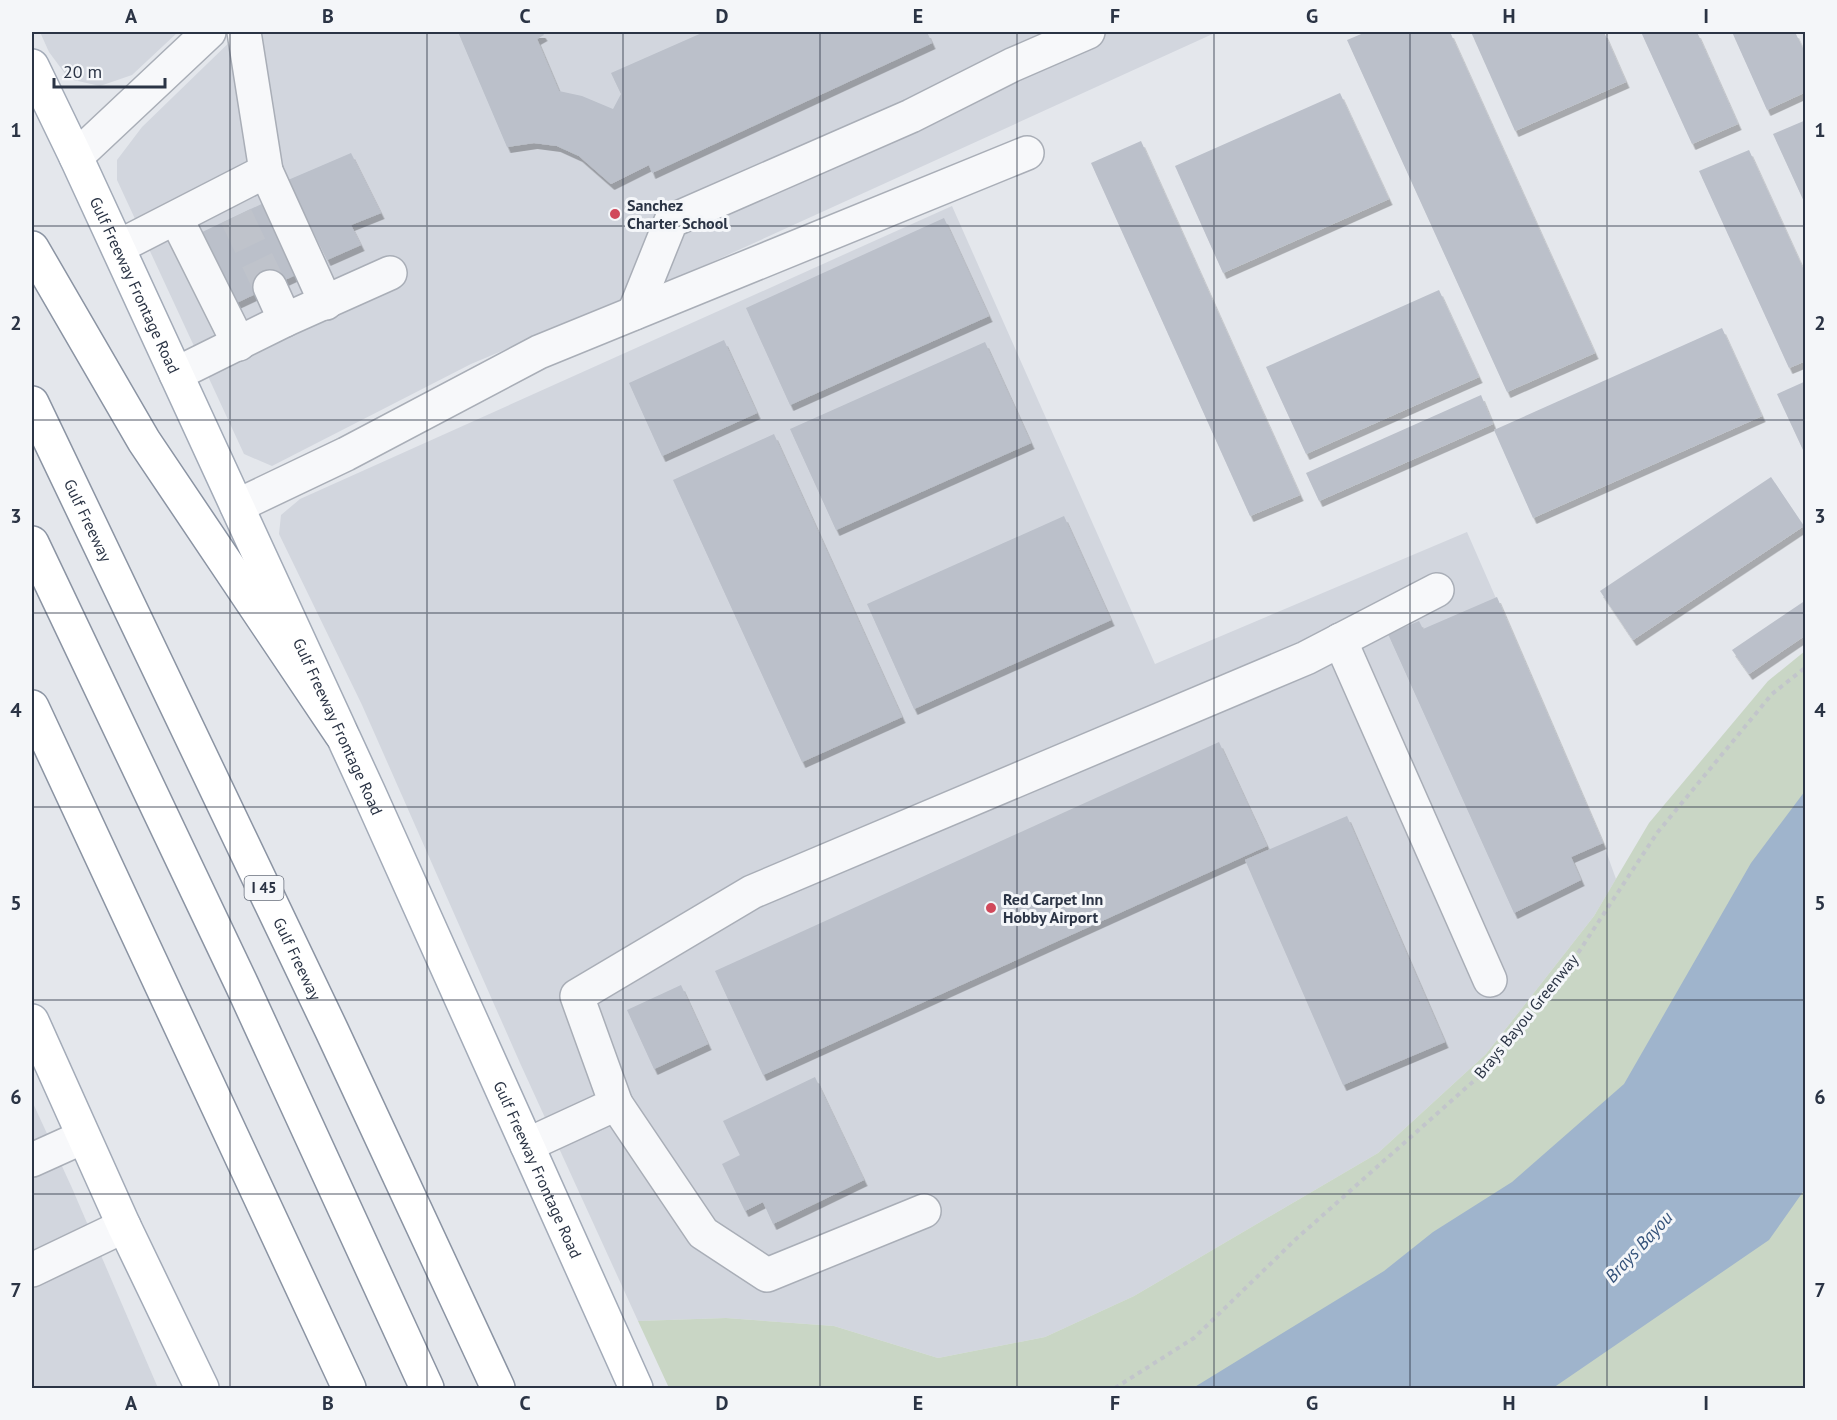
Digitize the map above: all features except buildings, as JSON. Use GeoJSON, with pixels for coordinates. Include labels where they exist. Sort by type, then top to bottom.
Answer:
{"type":"FeatureCollection","features":[{"type":"Feature","properties":{"kind":"main road","name":"Gulf Freeway Frontage Road"},"geometry":{"type":"LineString","coordinates":[[32,66],[237,506],[636,1389]]}},
{"type":"Feature","properties":{"kind":"main road"},"geometry":{"type":"LineString","coordinates":[[32,248],[144,441],[341,734]]}},
{"type":"Feature","properties":{"kind":"main road","name":"Gulf Freeway"},"geometry":{"type":"LineString","coordinates":[[32,403],[332,1030],[495,1382]]}},
{"type":"Feature","properties":{"kind":"main road"},"geometry":{"type":"LineString","coordinates":[[32,543],[242,985],[423,1379]]}},
{"type":"Feature","properties":{"kind":"main road"},"geometry":{"type":"LineString","coordinates":[[32,707],[348,1386]]}},
{"type":"Feature","properties":{"kind":"main road"},"geometry":{"type":"LineString","coordinates":[[32,1021],[124,1226],[202,1389]]}},
{"type":"Feature","properties":{"kind":"street"},"geometry":{"type":"LineString","coordinates":[[76,157],[209,32]]}},
{"type":"Feature","properties":{"kind":"street"},"geometry":{"type":"LineString","coordinates":[[244,32],[266,171],[326,303]]}},
{"type":"Feature","properties":{"kind":"street"},"geometry":{"type":"LineString","coordinates":[[634,313],[671,221],[911,116],[1011,64],[1088,32]]}},
{"type":"Feature","properties":{"kind":"street"},"geometry":{"type":"LineString","coordinates":[[237,506],[346,454],[539,352],[1028,153]]}},
{"type":"Feature","properties":{"kind":"street"},"geometry":{"type":"LineString","coordinates":[[118,247],[177,218],[231,204],[266,171]]}},
{"type":"Feature","properties":{"kind":"street"},"geometry":{"type":"LineString","coordinates":[[177,218],[239,344]]}},
{"type":"Feature","properties":{"kind":"street"},"geometry":{"type":"LineString","coordinates":[[176,374],[285,320],[390,273]]}},
{"type":"Feature","properties":{"kind":"street"},"geometry":{"type":"LineString","coordinates":[[270,287],[285,320]]}},
{"type":"Feature","properties":{"kind":"street"},"geometry":{"type":"LineString","coordinates":[[924,1211],[767,1275],[703,1233],[616,1104],[577,996],[752,892],[1295,662],[1437,590]]}},
{"type":"Feature","properties":{"kind":"street"},"geometry":{"type":"LineString","coordinates":[[1340,640],[1490,980]]}},
{"type":"Feature","properties":{"kind":"street"},"geometry":{"type":"LineString","coordinates":[[527,1145],[616,1104]]}},
{"type":"Feature","properties":{"kind":"street"},"geometry":{"type":"LineString","coordinates":[[32,1160],[83,1137]]}},
{"type":"Feature","properties":{"kind":"street"},"geometry":{"type":"LineString","coordinates":[[32,1270],[124,1226]]}},
{"type":"Feature","properties":{"kind":"path","name":"Brays Bayou Greenway"},"geometry":{"type":"LineString","coordinates":[[1115,1389],[1194,1338],[1296,1239],[1485,1071],[1574,959],[1658,833],[1772,694],[1806,667]]}},
{"type":"Feature","properties":{"kind":"shaded area"},"geometry":{"type":"Polygon","coordinates":[[[40,32],[178,32],[132,75],[100,86],[69,79],[49,52],[40,32]]]}},
{"type":"Feature","properties":{"kind":"shaded area","name":"Sanchez Charter School"},"geometry":{"type":"Polygon","coordinates":[[[240,32],[1217,32],[699,268],[471,364],[272,466],[244,454],[117,180],[117,160],[142,127],[240,32]]]}},
{"type":"Feature","properties":{"kind":"shaded area"},"geometry":{"type":"Polygon","coordinates":[[[952,206],[1155,664],[1467,532],[1603,843],[1616,879],[1594,916],[1486,1054],[1378,1153],[1134,1296],[1045,1337],[938,1358],[834,1326],[726,1318],[638,1321],[520,1063],[362,705],[279,534],[281,515],[300,499],[952,206]]]}},
{"type":"Feature","properties":{"kind":"shaded area"},"geometry":{"type":"Polygon","coordinates":[[[32,1101],[72,1188],[158,1388],[32,1388],[32,1101]]]}},
{"type":"Feature","properties":{"kind":"green space"},"geometry":{"type":"Polygon","coordinates":[[[1805,651],[1805,1388],[669,1388],[638,1321],[726,1318],[834,1326],[938,1358],[1045,1337],[1134,1296],[1378,1153],[1486,1054],[1594,916],[1649,823],[1768,681],[1805,651]]]}},
{"type":"Feature","properties":{"kind":"water","name":"Brays Bayou"},"geometry":{"type":"Polygon","coordinates":[[[1805,791],[1805,1189],[1769,1240],[1553,1388],[1193,1388],[1384,1271],[1433,1232],[1512,1182],[1624,1084],[1751,863],[1805,791]]]}},
{"type":"Feature","properties":{"kind":"tunnel"},"geometry":{"type":"LineString","coordinates":[[236,216],[270,287]]}},
{"type":"Feature","properties":{"kind":"place","name":"Sanchez Charter School"},"geometry":{"type":"Point","coordinates":[615,214]}},
{"type":"Feature","properties":{"kind":"place","name":"Red Carpet Inn Hobby Airport"},"geometry":{"type":"Point","coordinates":[991,908]}}]}
